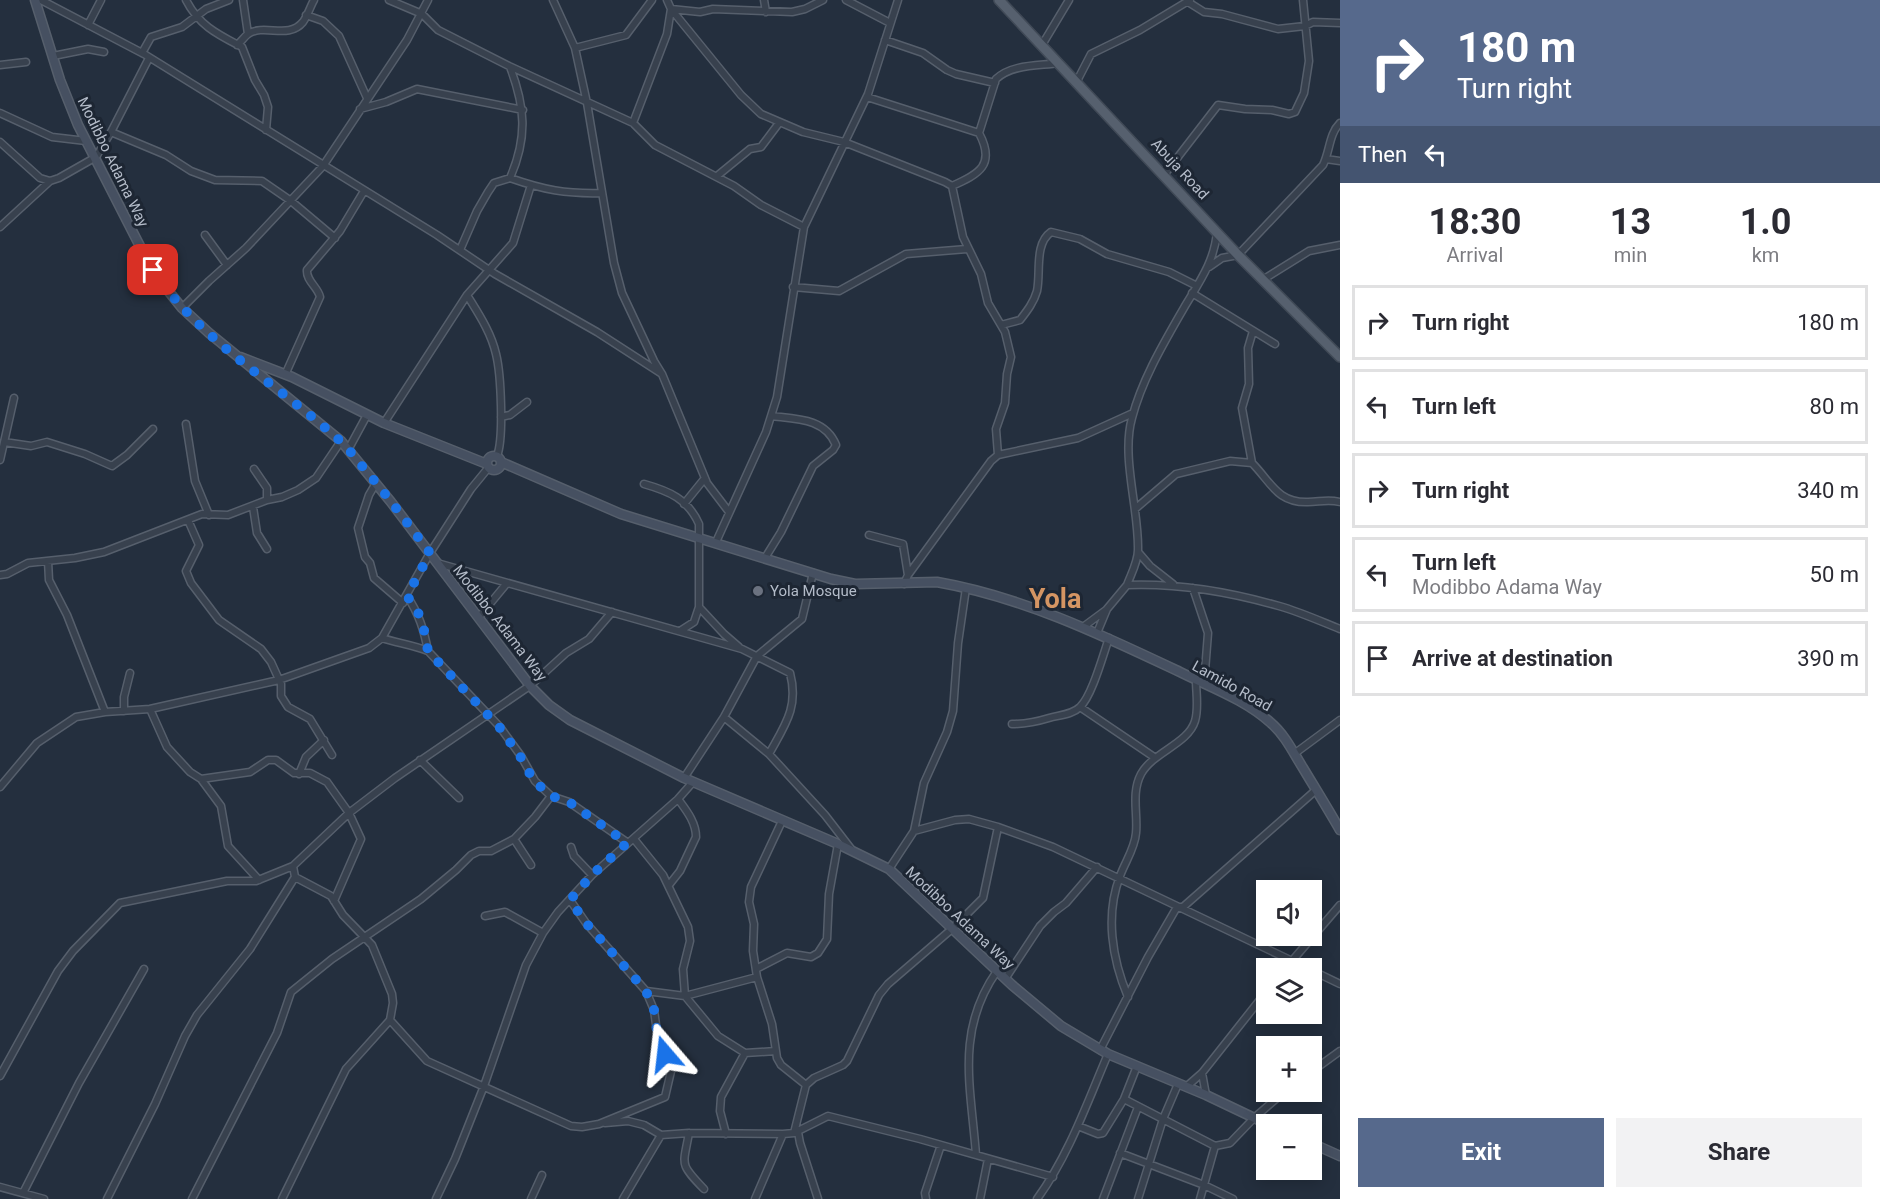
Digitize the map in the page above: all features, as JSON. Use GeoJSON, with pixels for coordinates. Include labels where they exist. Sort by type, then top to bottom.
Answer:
{"type":"FeatureCollection","features":[{"type":"Feature","properties":{"kind":"main road","name":"Modibbo Adama Way"},"geometry":{"type":"LineString","coordinates":[[35,0],[68,103],[96,157],[99,169],[145,256],[182,308],[232,354],[341,441],[376,483],[531,686],[549,705],[570,720],[684,778],[838,844],[889,869],[997,971],[1061,1026],[1108,1054],[1254,1118]]}},
{"type":"Feature","properties":{"kind":"main road","name":"Abuja Road"},"geometry":{"type":"LineString","coordinates":[[999,0],[1239,255],[1340,357]]}},
{"type":"Feature","properties":{"kind":"main road"},"geometry":{"type":"LineString","coordinates":[[232,354],[285,375],[384,423],[465,455],[494,463]]}},
{"type":"Feature","properties":{"kind":"main road","name":"Lamido Road"},"geometry":{"type":"LineString","coordinates":[[494,463],[517,468],[621,514],[813,573],[855,584],[906,580],[937,582],[966,588],[1009,599],[1109,638],[1249,707],[1271,722],[1294,754],[1340,830]]}},
{"type":"Feature","properties":{"kind":"main road"},"geometry":{"type":"LineString","coordinates":[[1322,1148],[1340,1156]]}},
{"type":"Feature","properties":{"kind":"street"},"geometry":{"type":"LineString","coordinates":[[41,0],[142,53],[489,269],[597,332],[663,374]]}},
{"type":"Feature","properties":{"kind":"street"},"geometry":{"type":"LineString","coordinates":[[88,25],[101,0]]}},
{"type":"Feature","properties":{"kind":"street"},"geometry":{"type":"LineString","coordinates":[[186,0],[212,32],[242,47],[268,107],[266,130]]}},
{"type":"Feature","properties":{"kind":"street"},"geometry":{"type":"LineString","coordinates":[[142,53],[151,37],[182,27],[206,9],[229,0]]}},
{"type":"Feature","properties":{"kind":"street"},"geometry":{"type":"LineString","coordinates":[[243,0],[248,34]]}},
{"type":"Feature","properties":{"kind":"street"},"geometry":{"type":"LineString","coordinates":[[237,45],[248,34],[264,30],[285,32],[302,23],[314,0]]}},
{"type":"Feature","properties":{"kind":"street"},"geometry":{"type":"LineString","coordinates":[[389,0],[422,14],[438,30],[509,66],[633,123],[656,145],[717,176],[760,205],[804,227]]}},
{"type":"Feature","properties":{"kind":"street"},"geometry":{"type":"LineString","coordinates":[[182,308],[246,248],[323,166],[407,40],[428,0]]}},
{"type":"Feature","properties":{"kind":"street"},"geometry":{"type":"LineString","coordinates":[[553,0],[575,48],[587,103],[614,263],[622,293],[654,361],[663,374],[705,478],[729,512]]}},
{"type":"Feature","properties":{"kind":"street"},"geometry":{"type":"LineString","coordinates":[[575,48],[626,35],[652,0]]}},
{"type":"Feature","properties":{"kind":"street"},"geometry":{"type":"LineString","coordinates":[[667,0],[751,106],[761,114],[803,132],[844,142],[952,186],[967,249],[981,274],[988,303],[1001,325],[1011,357],[1005,403],[996,429],[998,455]]}},
{"type":"Feature","properties":{"kind":"street"},"geometry":{"type":"LineString","coordinates":[[764,0],[765,12]]}},
{"type":"Feature","properties":{"kind":"street"},"geometry":{"type":"LineString","coordinates":[[672,9],[700,12],[713,9],[792,12],[806,9],[823,0]]}},
{"type":"Feature","properties":{"kind":"street"},"geometry":{"type":"LineString","coordinates":[[846,0],[890,23]]}},
{"type":"Feature","properties":{"kind":"street"},"geometry":{"type":"LineString","coordinates":[[716,542],[766,432],[777,396],[804,227],[867,97],[898,0]]}},
{"type":"Feature","properties":{"kind":"street"},"geometry":{"type":"LineString","coordinates":[[1042,45],[1069,0]]}},
{"type":"Feature","properties":{"kind":"street"},"geometry":{"type":"LineString","coordinates":[[1164,175],[1218,105],[1272,110],[1289,114],[1294,112],[1304,93],[1309,61],[1302,0]]}},
{"type":"Feature","properties":{"kind":"street"},"geometry":{"type":"LineString","coordinates":[[1077,81],[1091,54],[1140,30],[1189,1],[1203,12],[1222,14],[1278,29],[1305,26],[1313,22],[1340,23]]}},
{"type":"Feature","properties":{"kind":"street"},"geometry":{"type":"LineString","coordinates":[[633,123],[667,34],[672,9]]}},
{"type":"Feature","properties":{"kind":"street"},"geometry":{"type":"LineString","coordinates":[[306,15],[323,21],[339,36],[367,98]]}},
{"type":"Feature","properties":{"kind":"street"},"geometry":{"type":"LineString","coordinates":[[885,40],[923,53],[956,74],[994,83]]}},
{"type":"Feature","properties":{"kind":"street"},"geometry":{"type":"LineString","coordinates":[[53,56],[88,49],[104,52]]}},
{"type":"Feature","properties":{"kind":"street"},"geometry":{"type":"LineString","coordinates":[[0,227],[50,181],[96,157],[149,58]]}},
{"type":"Feature","properties":{"kind":"street"},"geometry":{"type":"LineString","coordinates":[[0,65],[26,62]]}},
{"type":"Feature","properties":{"kind":"street"},"geometry":{"type":"LineString","coordinates":[[978,133],[994,83],[1002,73],[1010,69],[1059,63]]}},
{"type":"Feature","properties":{"kind":"street"},"geometry":{"type":"LineString","coordinates":[[509,66],[523,110],[523,135],[510,178]]}},
{"type":"Feature","properties":{"kind":"street"},"geometry":{"type":"LineString","coordinates":[[360,109],[386,102],[417,89],[523,110]]}},
{"type":"Feature","properties":{"kind":"street"},"geometry":{"type":"LineString","coordinates":[[867,97],[978,133],[986,146],[986,160],[973,177],[952,186]]}},
{"type":"Feature","properties":{"kind":"street"},"geometry":{"type":"LineString","coordinates":[[0,113],[52,137],[86,141]]}},
{"type":"Feature","properties":{"kind":"street"},"geometry":{"type":"LineString","coordinates":[[717,176],[750,149],[761,147],[779,123]]}},
{"type":"Feature","properties":{"kind":"street"},"geometry":{"type":"LineString","coordinates":[[1209,267],[1222,258],[1239,255],[1323,165],[1332,133],[1340,123]]}},
{"type":"Feature","properties":{"kind":"street"},"geometry":{"type":"LineString","coordinates":[[111,132],[166,155],[191,171],[215,180],[262,181],[291,201],[335,238]]}},
{"type":"Feature","properties":{"kind":"street"},"geometry":{"type":"LineString","coordinates":[[0,142],[40,178],[50,181]]}},
{"type":"Feature","properties":{"kind":"street"},"geometry":{"type":"LineString","coordinates":[[1326,159],[1340,161]]}},
{"type":"Feature","properties":{"kind":"street"},"geometry":{"type":"LineString","coordinates":[[460,250],[478,207],[494,183],[510,178],[547,190],[575,194],[602,193]]}},
{"type":"Feature","properties":{"kind":"street"},"geometry":{"type":"LineString","coordinates":[[384,423],[467,295],[513,243],[531,185]]}},
{"type":"Feature","properties":{"kind":"street"},"geometry":{"type":"LineString","coordinates":[[285,375],[320,297],[308,277],[307,270],[335,238],[363,191]]}},
{"type":"Feature","properties":{"kind":"street"},"geometry":{"type":"LineString","coordinates":[[1083,627],[1107,609],[1126,585],[1138,552],[1129,438],[1133,413],[1153,367],[1192,293],[1209,267],[1216,246],[1217,231]]}},
{"type":"Feature","properties":{"kind":"street"},"geometry":{"type":"LineString","coordinates":[[1001,325],[1020,320],[1033,302],[1040,273],[1041,245],[1051,232],[1080,239],[1107,254],[1169,272],[1197,286]]}},
{"type":"Feature","properties":{"kind":"street"},"geometry":{"type":"LineString","coordinates":[[205,235],[227,265]]}},
{"type":"Feature","properties":{"kind":"street"},"geometry":{"type":"LineString","coordinates":[[1263,279],[1308,251],[1340,245]]}},
{"type":"Feature","properties":{"kind":"street"},"geometry":{"type":"LineString","coordinates":[[793,287],[839,291],[906,254],[967,249]]}},
{"type":"Feature","properties":{"kind":"street"},"geometry":{"type":"LineString","coordinates":[[1192,293],[1275,344]]}},
{"type":"Feature","properties":{"kind":"street"},"geometry":{"type":"LineString","coordinates":[[0,787],[38,743],[76,717],[105,712],[150,709],[279,680],[353,655],[369,648],[382,638],[430,553],[471,489],[494,463],[501,446],[496,354],[485,323],[467,295]]}},
{"type":"Feature","properties":{"kind":"street"},"geometry":{"type":"LineString","coordinates":[[1253,331],[1248,348],[1249,384],[1242,408],[1252,464],[1281,496],[1307,502],[1324,500],[1340,502]]}},
{"type":"Feature","properties":{"kind":"street"},"geometry":{"type":"LineString","coordinates":[[0,460],[14,398]]}},
{"type":"Feature","properties":{"kind":"street"},"geometry":{"type":"LineString","coordinates":[[501,417],[510,415],[527,402]]}},
{"type":"Feature","properties":{"kind":"street"},"geometry":{"type":"LineString","coordinates":[[906,580],[991,461],[998,455],[1078,438],[1133,413]]}},
{"type":"Feature","properties":{"kind":"street"},"geometry":{"type":"LineString","coordinates":[[348,450],[367,415]]}},
{"type":"Feature","properties":{"kind":"street"},"geometry":{"type":"LineString","coordinates":[[765,558],[781,532],[813,466],[836,445],[832,435],[820,425],[805,420],[771,416]]}},
{"type":"Feature","properties":{"kind":"street"},"geometry":{"type":"LineString","coordinates":[[186,424],[195,481],[210,515]]}},
{"type":"Feature","properties":{"kind":"street"},"geometry":{"type":"LineString","coordinates":[[4,442],[31,446],[47,442],[85,454],[112,466],[127,455],[153,429]]}},
{"type":"Feature","properties":{"kind":"street"},"geometry":{"type":"LineString","coordinates":[[0,575],[28,563],[104,552],[202,514],[228,515],[267,500],[282,497],[316,478],[341,441]]}},
{"type":"Feature","properties":{"kind":"street"},"geometry":{"type":"LineString","coordinates":[[1135,509],[1176,474],[1230,461],[1252,464]]}},
{"type":"Feature","properties":{"kind":"street"},"geometry":{"type":"LineString","coordinates":[[254,470],[267,488],[267,500]]}},
{"type":"Feature","properties":{"kind":"street"},"geometry":{"type":"LineString","coordinates":[[684,504],[705,478]]}},
{"type":"Feature","properties":{"kind":"street"},"geometry":{"type":"LineString","coordinates":[[376,483],[369,495],[358,528],[365,557],[370,563],[374,579],[403,603]]}},
{"type":"Feature","properties":{"kind":"street"},"geometry":{"type":"LineString","coordinates":[[644,484],[678,496],[695,515],[699,524],[699,607],[694,622],[680,631]]}},
{"type":"Feature","properties":{"kind":"street"},"geometry":{"type":"LineString","coordinates":[[253,507],[257,533],[267,549]]}},
{"type":"Feature","properties":{"kind":"street"},"geometry":{"type":"LineString","coordinates":[[188,520],[199,545],[186,571],[191,583],[219,620],[261,649],[271,662],[279,680],[281,696],[288,706],[310,719],[332,755]]}},
{"type":"Feature","properties":{"kind":"street"},"geometry":{"type":"LineString","coordinates":[[869,535],[903,544],[906,580]]}},
{"type":"Feature","properties":{"kind":"street"},"geometry":{"type":"LineString","coordinates":[[1138,552],[1150,566],[1174,585]]}},
{"type":"Feature","properties":{"kind":"street"},"geometry":{"type":"LineString","coordinates":[[48,561],[49,580],[67,615],[105,712]]}},
{"type":"Feature","properties":{"kind":"street"},"geometry":{"type":"LineString","coordinates":[[436,563],[742,649],[790,673],[793,702],[791,715],[770,754]]}},
{"type":"Feature","properties":{"kind":"street"},"geometry":{"type":"LineString","coordinates":[[684,778],[724,717],[757,656],[802,619],[813,573]]}},
{"type":"Feature","properties":{"kind":"street"},"geometry":{"type":"LineString","coordinates":[[479,617],[507,583]]}},
{"type":"Feature","properties":{"kind":"street"},"geometry":{"type":"LineString","coordinates":[[1126,585],[1174,585],[1235,595],[1281,606],[1340,629]]}},
{"type":"Feature","properties":{"kind":"street"},"geometry":{"type":"LineString","coordinates":[[889,869],[914,831],[924,783],[947,732],[953,711],[958,643],[966,588]]}},
{"type":"Feature","properties":{"kind":"street"},"geometry":{"type":"LineString","coordinates":[[1128,997],[1118,974],[1112,933],[1113,911],[1119,878],[1136,836],[1136,789],[1140,775],[1154,758],[1183,738],[1193,727],[1208,633],[1193,588]]}},
{"type":"Feature","properties":{"kind":"street"},"geometry":{"type":"LineString","coordinates":[[407,596],[417,610],[423,625],[428,651]]}},
{"type":"Feature","properties":{"kind":"street"},"geometry":{"type":"LineString","coordinates":[[699,607],[724,634],[742,649]]}},
{"type":"Feature","properties":{"kind":"street"},"geometry":{"type":"LineString","coordinates":[[1097,633],[1107,609]]}},
{"type":"Feature","properties":{"kind":"street"},"geometry":{"type":"LineString","coordinates":[[0,1076],[58,971],[73,951],[120,903],[227,881],[259,880],[293,866],[349,813],[420,760],[531,686],[566,654],[589,639],[612,612]]}},
{"type":"Feature","properties":{"kind":"street"},"geometry":{"type":"LineString","coordinates":[[382,638],[428,651],[510,740],[534,781],[551,796],[569,802],[627,843]]}},
{"type":"Feature","properties":{"kind":"street"},"geometry":{"type":"LineString","coordinates":[[1012,723],[1039,722],[1071,713],[1080,707],[1092,685],[1109,638]]}},
{"type":"Feature","properties":{"kind":"street"},"geometry":{"type":"LineString","coordinates":[[124,711],[124,697],[130,673]]}},
{"type":"Feature","properties":{"kind":"street"},"geometry":{"type":"LineString","coordinates":[[1080,707],[1154,758]]}},
{"type":"Feature","properties":{"kind":"street"},"geometry":{"type":"LineString","coordinates":[[150,709],[171,752],[190,772],[201,779],[221,806],[228,846],[259,880]]}},
{"type":"Feature","properties":{"kind":"street"},"geometry":{"type":"LineString","coordinates":[[724,717],[770,754],[853,851]]}},
{"type":"Feature","properties":{"kind":"street"},"geometry":{"type":"LineString","coordinates":[[1294,754],[1340,720]]}},
{"type":"Feature","properties":{"kind":"street"},"geometry":{"type":"LineString","coordinates":[[299,774],[306,757],[324,740]]}},
{"type":"Feature","properties":{"kind":"street"},"geometry":{"type":"LineString","coordinates":[[201,779],[250,772],[268,760],[276,760],[299,774],[310,773],[327,782],[349,813],[362,839],[334,901]]}},
{"type":"Feature","properties":{"kind":"street"},"geometry":{"type":"LineString","coordinates":[[420,760],[459,798]]}},
{"type":"Feature","properties":{"kind":"street"},"geometry":{"type":"LineString","coordinates":[[436,1199],[455,1159],[484,1086],[526,965],[543,933],[558,912],[592,875],[678,799],[693,782]]}},
{"type":"Feature","properties":{"kind":"street"},"geometry":{"type":"LineString","coordinates":[[1177,907],[1183,907],[1316,790]]}},
{"type":"Feature","properties":{"kind":"street"},"geometry":{"type":"LineString","coordinates":[[192,1199],[277,1033],[291,992],[332,959],[421,899],[475,852],[491,851],[514,839],[551,796]]}},
{"type":"Feature","properties":{"kind":"street"},"geometry":{"type":"LineString","coordinates":[[669,885],[680,871],[696,837],[690,816],[678,799]]}},
{"type":"Feature","properties":{"kind":"street"},"geometry":{"type":"LineString","coordinates":[[914,831],[955,820],[969,819],[998,826],[1097,867],[1286,958]]}},
{"type":"Feature","properties":{"kind":"street"},"geometry":{"type":"LineString","coordinates":[[782,821],[751,887],[749,902],[754,924],[753,951],[757,977],[772,1024],[777,1058],[781,1065],[806,1085]]}},
{"type":"Feature","properties":{"kind":"street"},"geometry":{"type":"LineString","coordinates":[[794,1133],[806,1085],[847,1061],[879,995],[888,984],[953,928],[983,898],[988,864],[998,826]]}},
{"type":"Feature","properties":{"kind":"street"},"geometry":{"type":"LineString","coordinates":[[514,839],[531,865]]}},
{"type":"Feature","properties":{"kind":"street"},"geometry":{"type":"LineString","coordinates":[[634,839],[669,885],[691,934],[684,960],[685,996],[718,1036],[745,1053],[776,1051]]}},
{"type":"Feature","properties":{"kind":"street"},"geometry":{"type":"LineString","coordinates":[[756,969],[787,953],[811,957],[818,953],[824,944],[828,933],[829,894],[838,844]]}},
{"type":"Feature","properties":{"kind":"street"},"geometry":{"type":"LineString","coordinates":[[571,847],[574,856],[592,875]]}},
{"type":"Feature","properties":{"kind":"street"},"geometry":{"type":"LineString","coordinates":[[107,1199],[155,1104],[184,1036],[196,1015],[249,950],[295,877],[293,866]]}},
{"type":"Feature","properties":{"kind":"street"},"geometry":{"type":"LineString","coordinates":[[1005,978],[1040,926],[1066,903],[1097,867]]}},
{"type":"Feature","properties":{"kind":"street"},"geometry":{"type":"LineString","coordinates":[[282,1199],[346,1069],[390,1020],[393,1003],[392,994],[372,945],[343,915],[334,901],[318,888],[295,877]]}},
{"type":"Feature","properties":{"kind":"street"},"geometry":{"type":"LineString","coordinates":[[570,900],[586,923],[646,991],[654,1010],[657,1032],[672,1067],[665,1097],[599,1124]]}},
{"type":"Feature","properties":{"kind":"street"},"geometry":{"type":"LineString","coordinates":[[1295,958],[1340,905]]}},
{"type":"Feature","properties":{"kind":"street"},"geometry":{"type":"LineString","coordinates":[[1100,1050],[1156,942],[1177,907]]}},
{"type":"Feature","properties":{"kind":"street"},"geometry":{"type":"LineString","coordinates":[[485,916],[505,912],[543,933]]}},
{"type":"Feature","properties":{"kind":"street"},"geometry":{"type":"LineString","coordinates":[[23,1193],[79,1083],[144,969]]}},
{"type":"Feature","properties":{"kind":"street"},"geometry":{"type":"LineString","coordinates":[[976,1155],[968,1044],[979,1000],[997,971]]}},
{"type":"Feature","properties":{"kind":"street"},"geometry":{"type":"LineString","coordinates":[[1322,975],[1340,984]]}},
{"type":"Feature","properties":{"kind":"street"},"geometry":{"type":"LineString","coordinates":[[646,991],[685,996],[757,977]]}},
{"type":"Feature","properties":{"kind":"street"},"geometry":{"type":"LineString","coordinates":[[1138,1199],[1163,1119],[1182,1085],[1202,1073],[1256,1005]]}},
{"type":"Feature","properties":{"kind":"street"},"geometry":{"type":"LineString","coordinates":[[390,1020],[427,1061],[571,1126],[582,1127],[628,1121],[644,1125],[661,1135],[798,1132],[818,1199]]}},
{"type":"Feature","properties":{"kind":"street"},"geometry":{"type":"LineString","coordinates":[[1322,1064],[1340,1051]]}},
{"type":"Feature","properties":{"kind":"street"},"geometry":{"type":"LineString","coordinates":[[726,1134],[720,1111],[722,1097],[745,1053]]}},
{"type":"Feature","properties":{"kind":"street"},"geometry":{"type":"LineString","coordinates":[[1037,1199],[1053,1177],[1108,1054]]}},
{"type":"Feature","properties":{"kind":"street"},"geometry":{"type":"LineString","coordinates":[[1077,1126],[1102,1135],[1124,1099],[1137,1066]]}},
{"type":"Feature","properties":{"kind":"street"},"geometry":{"type":"LineString","coordinates":[[1202,1073],[1206,1095]]}},
{"type":"Feature","properties":{"kind":"street"},"geometry":{"type":"LineString","coordinates":[[1124,1099],[1215,1146],[1230,1143],[1272,1102]]}},
{"type":"Feature","properties":{"kind":"street"},"geometry":{"type":"LineString","coordinates":[[1103,1199],[1138,1107]]}},
{"type":"Feature","properties":{"kind":"street"},"geometry":{"type":"LineString","coordinates":[[794,1133],[828,1116],[1053,1177]]}},
{"type":"Feature","properties":{"kind":"street"},"geometry":{"type":"LineString","coordinates":[[689,1133],[683,1163],[688,1173],[704,1189]]}},
{"type":"Feature","properties":{"kind":"street"},"geometry":{"type":"LineString","coordinates":[[755,1199],[783,1134]]}},
{"type":"Feature","properties":{"kind":"street"},"geometry":{"type":"LineString","coordinates":[[633,1199],[624,1197],[661,1135]]}},
{"type":"Feature","properties":{"kind":"street"},"geometry":{"type":"LineString","coordinates":[[926,1199],[925,1193],[941,1145]]}},
{"type":"Feature","properties":{"kind":"street"},"geometry":{"type":"LineString","coordinates":[[1200,1199],[1215,1146]]}},
{"type":"Feature","properties":{"kind":"street"},"geometry":{"type":"LineString","coordinates":[[1120,1153],[1204,1185],[1233,1199]]}},
{"type":"Feature","properties":{"kind":"street"},"geometry":{"type":"LineString","coordinates":[[980,1199],[988,1159]]}},
{"type":"Feature","properties":{"kind":"street"},"geometry":{"type":"LineString","coordinates":[[531,1199],[542,1175]]}},
{"type":"Feature","properties":{"kind":"street"},"geometry":{"type":"LineString","coordinates":[[0,1187],[44,1199]]}},
{"type":"Feature","properties":{"kind":"place","name":"Yola Mosque"},"geometry":{"type":"Point","coordinates":[758,591]}},
{"type":"Feature","properties":{"kind":"district","name":"Yola"},"geometry":{"type":"Point","coordinates":[1055,599]}},
{"type":"Feature","properties":{"kind":"route"},"geometry":{"type":"LineString","coordinates":[[153,270],[182,308],[208,333],[341,441],[371,476],[430,553],[407,596],[417,610],[423,625],[428,651],[510,740],[534,781],[551,796],[569,802],[627,843],[592,875],[570,900],[586,923],[646,991],[654,1010],[657,1032],[665,1054]]}}]}
